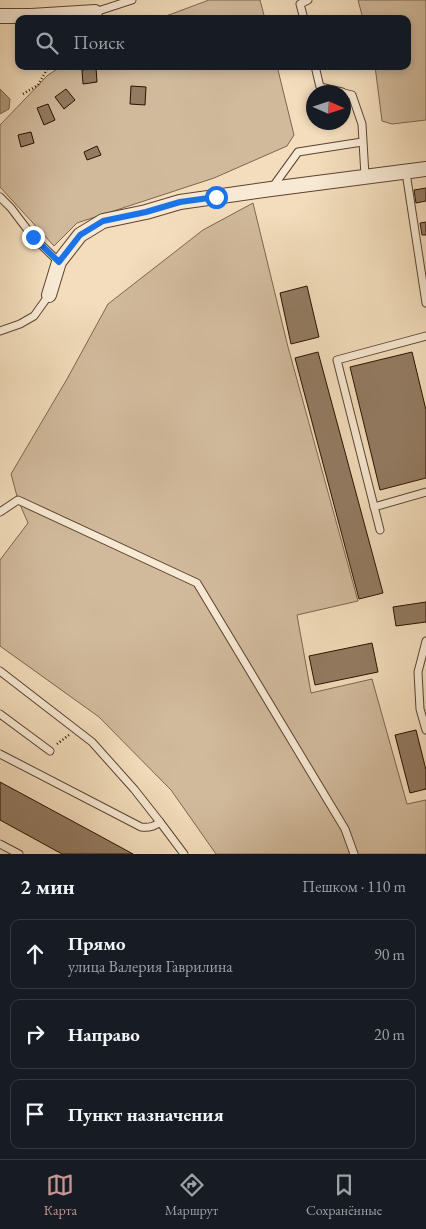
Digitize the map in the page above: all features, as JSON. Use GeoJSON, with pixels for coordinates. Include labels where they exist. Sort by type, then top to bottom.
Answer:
{"type":"FeatureCollection","features":[{"type":"Feature","properties":{"kind":"street"},"geometry":{"type":"LineString","coordinates":[[47,15],[95,12]]}},
{"type":"Feature","properties":{"kind":"street"},"geometry":{"type":"LineString","coordinates":[[0,16],[15,16]]}},
{"type":"Feature","properties":{"kind":"street"},"geometry":{"type":"LineString","coordinates":[[49,295],[59,262],[80,235],[103,221],[146,212],[180,202],[426,169]]}},
{"type":"Feature","properties":{"kind":"lane"},"geometry":{"type":"LineString","coordinates":[[95,12],[132,0]]}},
{"type":"Feature","properties":{"kind":"lane"},"geometry":{"type":"LineString","coordinates":[[303,15],[300,4],[308,0]]}},
{"type":"Feature","properties":{"kind":"lane"},"geometry":{"type":"LineString","coordinates":[[316,70],[320,85]]}},
{"type":"Feature","properties":{"kind":"lane"},"geometry":{"type":"LineString","coordinates":[[351,95],[362,124],[365,176]]}},
{"type":"Feature","properties":{"kind":"lane"},"geometry":{"type":"LineString","coordinates":[[271,189],[298,152],[362,142]]}},
{"type":"Feature","properties":{"kind":"lane"},"geometry":{"type":"LineString","coordinates":[[408,171],[407,179],[426,303]]}},
{"type":"Feature","properties":{"kind":"lane"},"geometry":{"type":"LineString","coordinates":[[0,196],[33,237],[59,262]]}},
{"type":"Feature","properties":{"kind":"lane"},"geometry":{"type":"LineString","coordinates":[[0,331],[20,324],[34,316],[49,295]]}},
{"type":"Feature","properties":{"kind":"lane"},"geometry":{"type":"LineString","coordinates":[[380,530],[337,360],[426,336]]}},
{"type":"Feature","properties":{"kind":"lane"},"geometry":{"type":"LineString","coordinates":[[374,507],[426,492]]}},
{"type":"Feature","properties":{"kind":"lane"},"geometry":{"type":"LineString","coordinates":[[0,512],[18,500],[197,583],[345,829],[354,854]]}},
{"type":"Feature","properties":{"kind":"lane"},"geometry":{"type":"LineString","coordinates":[[426,641],[418,672],[420,708],[426,730]]}},
{"type":"Feature","properties":{"kind":"lane"},"geometry":{"type":"LineString","coordinates":[[0,671],[92,742],[134,789],[184,854]]}},
{"type":"Feature","properties":{"kind":"lane"},"geometry":{"type":"LineString","coordinates":[[0,714],[50,751]]}},
{"type":"Feature","properties":{"kind":"lane"},"geometry":{"type":"LineString","coordinates":[[0,754],[141,827],[148,828],[160,822]]}},
{"type":"Feature","properties":{"kind":"lane"},"geometry":{"type":"LineString","coordinates":[[0,844],[19,854]]}},
{"type":"Feature","properties":{"kind":"path"},"geometry":{"type":"LineString","coordinates":[[24,94],[38,85],[47,70]]}},
{"type":"Feature","properties":{"kind":"shaded area"},"geometry":{"type":"Polygon","coordinates":[[[209,0],[260,0],[264,15],[169,15],[209,0]]]}},
{"type":"Feature","properties":{"kind":"shaded area"},"geometry":{"type":"Polygon","coordinates":[[[358,0],[426,0],[426,120],[392,124],[382,121],[376,70],[411,70],[411,15],[362,15],[358,0]]]}},
{"type":"Feature","properties":{"kind":"shaded area"},"geometry":{"type":"Polygon","coordinates":[[[56,70],[278,70],[294,135],[287,146],[214,178],[77,223],[54,246],[0,187],[0,125],[48,75],[56,70]]]}},
{"type":"Feature","properties":{"kind":"shaded area"},"geometry":{"type":"Polygon","coordinates":[[[0,89],[10,99],[9,109],[0,114],[0,89]]]}},
{"type":"Feature","properties":{"kind":"shaded area"},"geometry":{"type":"Polygon","coordinates":[[[253,203],[288,347],[358,601],[297,615],[311,693],[372,679],[407,804],[426,800],[426,854],[216,854],[171,790],[99,717],[0,646],[0,560],[28,523],[18,500],[11,474],[67,379],[108,304],[203,230],[253,203]]]}},
{"type":"Feature","properties":{"kind":"building"},"geometry":{"type":"Polygon","coordinates":[[[82,70],[96,70],[97,82],[83,84],[82,70]]]}},
{"type":"Feature","properties":{"kind":"building"},"geometry":{"type":"Polygon","coordinates":[[[131,86],[146,87],[145,105],[130,104],[131,86]]]}},
{"type":"Feature","properties":{"kind":"building"},"geometry":{"type":"Polygon","coordinates":[[[66,89],[75,100],[64,109],[55,97],[66,89]]]}},
{"type":"Feature","properties":{"kind":"building"},"geometry":{"type":"Polygon","coordinates":[[[48,104],[55,120],[44,125],[37,108],[48,104]]]}},
{"type":"Feature","properties":{"kind":"building"},"geometry":{"type":"Polygon","coordinates":[[[31,132],[34,143],[21,147],[18,135],[31,132]]]}},
{"type":"Feature","properties":{"kind":"building"},"geometry":{"type":"Polygon","coordinates":[[[97,146],[101,155],[87,160],[84,152],[97,146]]]}},
{"type":"Feature","properties":{"kind":"building"},"geometry":{"type":"Polygon","coordinates":[[[426,188],[426,201],[416,203],[414,190],[426,188]]]}},
{"type":"Feature","properties":{"kind":"building"},"geometry":{"type":"Polygon","coordinates":[[[426,222],[426,235],[422,235],[420,223],[426,222]]]}},
{"type":"Feature","properties":{"kind":"building"},"geometry":{"type":"Polygon","coordinates":[[[307,286],[319,337],[291,344],[280,293],[307,286]]]}},
{"type":"Feature","properties":{"kind":"building"},"geometry":{"type":"Polygon","coordinates":[[[318,352],[383,593],[359,599],[295,358],[318,352]]]}},
{"type":"Feature","properties":{"kind":"building"},"geometry":{"type":"Polygon","coordinates":[[[412,352],[426,410],[426,478],[380,490],[350,367],[412,352]]]}},
{"type":"Feature","properties":{"kind":"building"},"geometry":{"type":"Polygon","coordinates":[[[426,602],[426,622],[396,626],[393,607],[426,602]]]}},
{"type":"Feature","properties":{"kind":"building"},"geometry":{"type":"Polygon","coordinates":[[[372,643],[378,672],[315,685],[309,656],[372,643]]]}},
{"type":"Feature","properties":{"kind":"building"},"geometry":{"type":"Polygon","coordinates":[[[416,730],[426,770],[426,789],[410,793],[395,735],[416,730]]]}},
{"type":"Feature","properties":{"kind":"building"},"geometry":{"type":"Polygon","coordinates":[[[0,782],[133,854],[62,854],[0,820],[0,782]]]}},
{"type":"Feature","properties":{"kind":"route"},"geometry":{"type":"LineString","coordinates":[[33,237],[59,262],[80,235],[103,221],[146,212],[180,202],[216,197]]}}]}
